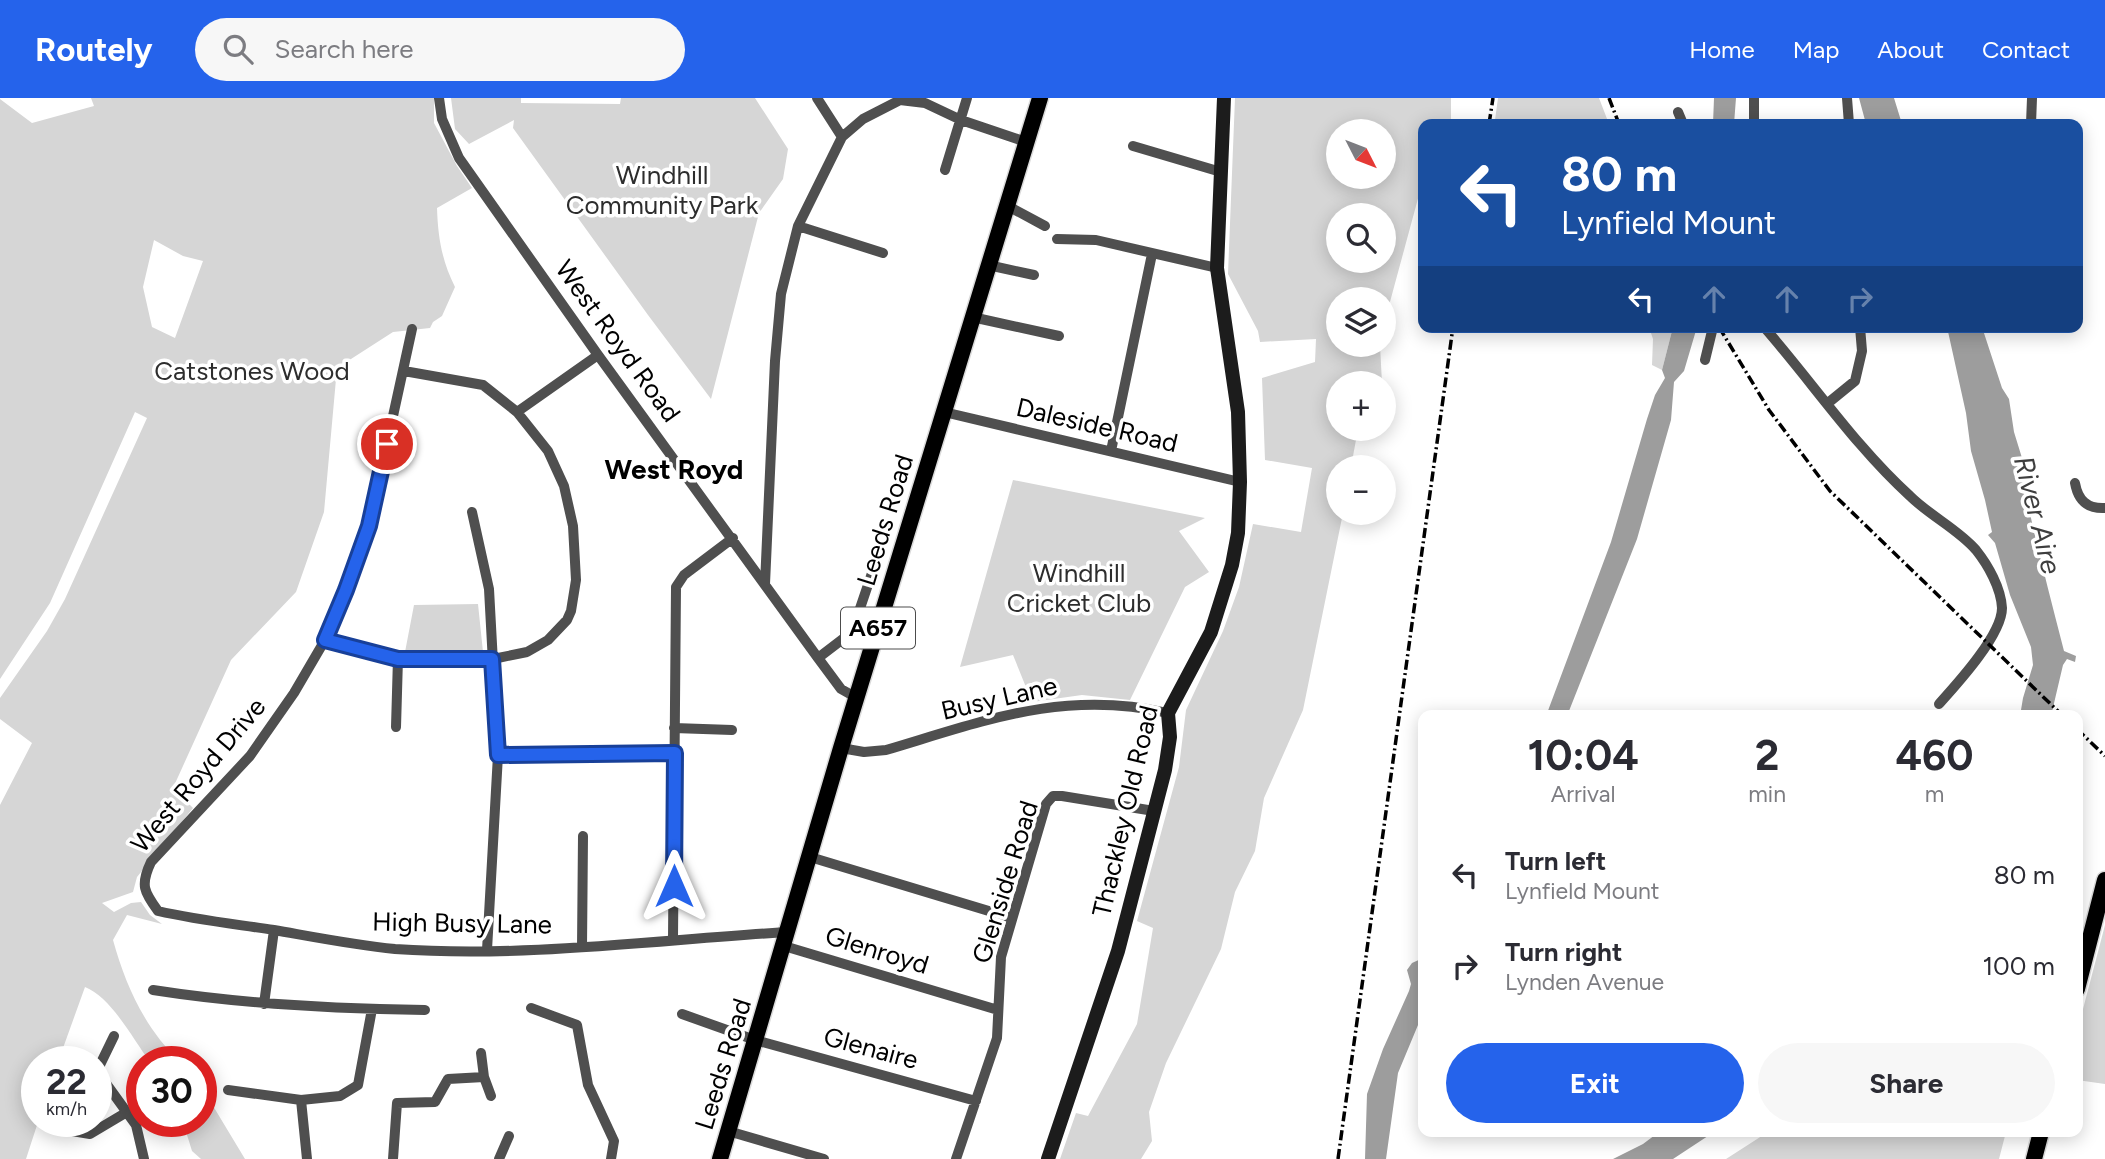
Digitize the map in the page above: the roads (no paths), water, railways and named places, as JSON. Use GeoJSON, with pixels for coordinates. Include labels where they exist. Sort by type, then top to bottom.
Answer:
{"type":"FeatureCollection","features":[{"type":"Feature","properties":{"kind":"main road","name":"Leeds Road"},"geometry":{"type":"LineString","coordinates":[[720,1159],[841,748],[1040,98]]}},
{"type":"Feature","properties":{"kind":"main road"},"geometry":{"type":"LineString","coordinates":[[2083,966],[2105,880]]}},
{"type":"Feature","properties":{"kind":"main road"},"geometry":{"type":"LineString","coordinates":[[2034,1159],[2040,1137]]}},
{"type":"Feature","properties":{"kind":"street","name":"West Royd Road"},"geometry":{"type":"LineString","coordinates":[[439,98],[442,119],[459,158],[818,658],[841,689],[857,698]]}},
{"type":"Feature","properties":{"kind":"street"},"geometry":{"type":"LineString","coordinates":[[817,98],[842,137]]}},
{"type":"Feature","properties":{"kind":"street"},"geometry":{"type":"LineString","coordinates":[[945,170],[967,98]]}},
{"type":"Feature","properties":{"kind":"street","name":"Thackley Old Road"},"geometry":{"type":"LineString","coordinates":[[1048,1159],[1118,951],[1170,737],[1168,713],[1211,632],[1238,533],[1238,412],[1217,268],[1224,98]]}},
{"type":"Feature","properties":{"kind":"street"},"geometry":{"type":"LineString","coordinates":[[1754,98],[1754,119]]}},
{"type":"Feature","properties":{"kind":"street"},"geometry":{"type":"LineString","coordinates":[[1847,98],[1849,119]]}},
{"type":"Feature","properties":{"kind":"street"},"geometry":{"type":"LineString","coordinates":[[2031,119],[2032,98]]}},
{"type":"Feature","properties":{"kind":"street"},"geometry":{"type":"LineString","coordinates":[[765,584],[775,361],[781,293],[798,226],[842,137],[863,119],[888,105],[910,99],[1026,142]]}},
{"type":"Feature","properties":{"kind":"street"},"geometry":{"type":"LineString","coordinates":[[1678,112],[1681,119]]}},
{"type":"Feature","properties":{"kind":"street"},"geometry":{"type":"LineString","coordinates":[[1133,146],[1221,172]]}},
{"type":"Feature","properties":{"kind":"street"},"geometry":{"type":"LineString","coordinates":[[1006,205],[1045,226]]}},
{"type":"Feature","properties":{"kind":"street"},"geometry":{"type":"LineString","coordinates":[[798,226],[883,253]]}},
{"type":"Feature","properties":{"kind":"street"},"geometry":{"type":"LineString","coordinates":[[1057,239],[1096,240],[1217,268]]}},
{"type":"Feature","properties":{"kind":"street"},"geometry":{"type":"LineString","coordinates":[[1111,451],[1152,254]]}},
{"type":"Feature","properties":{"kind":"street"},"geometry":{"type":"LineString","coordinates":[[988,265],[1034,275]]}},
{"type":"Feature","properties":{"kind":"street"},"geometry":{"type":"LineString","coordinates":[[972,317],[1059,335]]}},
{"type":"Feature","properties":{"kind":"street","name":"West Royd Drive"},"geometry":{"type":"LineString","coordinates":[[146,895],[144,878],[151,862],[250,756],[294,693],[325,640],[369,526],[412,329]]}},
{"type":"Feature","properties":{"kind":"street"},"geometry":{"type":"LineString","coordinates":[[1704,360],[1711,333]]}},
{"type":"Feature","properties":{"kind":"street"},"geometry":{"type":"LineString","coordinates":[[1769,333],[1860,444],[1910,496],[1975,549],[1996,583],[2002,609],[1991,639],[1958,683],[1938,704]]}},
{"type":"Feature","properties":{"kind":"street"},"geometry":{"type":"LineString","coordinates":[[1828,403],[1855,381],[1861,351],[1860,333]]}},
{"type":"Feature","properties":{"kind":"street"},"geometry":{"type":"LineString","coordinates":[[517,412],[598,355]]}},
{"type":"Feature","properties":{"kind":"street"},"geometry":{"type":"LineString","coordinates":[[325,640],[398,659],[492,659],[527,652],[548,640],[567,620],[571,611],[576,580],[573,526],[564,486],[548,452],[517,412],[483,385],[404,370]]}},
{"type":"Feature","properties":{"kind":"street","name":"Daleside Road"},"geometry":{"type":"LineString","coordinates":[[944,412],[1240,482]]}},
{"type":"Feature","properties":{"kind":"street"},"geometry":{"type":"LineString","coordinates":[[2075,483],[2082,502],[2090,508],[2105,508]]}},
{"type":"Feature","properties":{"kind":"street"},"geometry":{"type":"LineString","coordinates":[[472,512],[489,589],[498,755],[487,950]]}},
{"type":"Feature","properties":{"kind":"street"},"geometry":{"type":"LineString","coordinates":[[673,939],[676,587],[684,575],[733,538]]}},
{"type":"Feature","properties":{"kind":"street"},"geometry":{"type":"LineString","coordinates":[[818,658],[852,632],[874,567]]}},
{"type":"Feature","properties":{"kind":"street"},"geometry":{"type":"LineString","coordinates":[[396,727],[398,659]]}},
{"type":"Feature","properties":{"kind":"street","name":"Busy Lane"},"geometry":{"type":"LineString","coordinates":[[841,748],[864,752],[886,750],[1025,710],[1068,704],[1138,706],[1168,713]]}},
{"type":"Feature","properties":{"kind":"street"},"geometry":{"type":"LineString","coordinates":[[674,728],[732,730]]}},
{"type":"Feature","properties":{"kind":"street"},"geometry":{"type":"LineString","coordinates":[[498,755],[675,753]]}},
{"type":"Feature","properties":{"kind":"street","name":"Glenside Road"},"geometry":{"type":"LineString","coordinates":[[956,1159],[997,1038],[1001,957],[1046,804],[1054,796],[1062,796],[1154,811]]}},
{"type":"Feature","properties":{"kind":"street"},"geometry":{"type":"LineString","coordinates":[[582,947],[583,836]]}},
{"type":"Feature","properties":{"kind":"street"},"geometry":{"type":"LineString","coordinates":[[810,856],[1012,918]]}},
{"type":"Feature","properties":{"kind":"street","name":"High Busy Lane"},"geometry":{"type":"LineString","coordinates":[[146,895],[158,911],[348,944],[396,949],[487,950],[582,947],[673,939],[786,939]]}},
{"type":"Feature","properties":{"kind":"street"},"geometry":{"type":"LineString","coordinates":[[264,1004],[274,930]]}},
{"type":"Feature","properties":{"kind":"street","name":"Glenroyd"},"geometry":{"type":"LineString","coordinates":[[786,939],[998,1010]]}},
{"type":"Feature","properties":{"kind":"street"},"geometry":{"type":"LineString","coordinates":[[153,990],[264,1004],[425,1010]]}},
{"type":"Feature","properties":{"kind":"street"},"geometry":{"type":"LineString","coordinates":[[531,1008],[577,1024],[587,1085],[614,1141],[611,1159]]}},
{"type":"Feature","properties":{"kind":"street"},"geometry":{"type":"LineString","coordinates":[[228,1090],[301,1100],[340,1096],[358,1085],[372,1009]]}},
{"type":"Feature","properties":{"kind":"street","name":"Glenaire"},"geometry":{"type":"LineString","coordinates":[[682,1014],[755,1040],[976,1101]]}},
{"type":"Feature","properties":{"kind":"street"},"geometry":{"type":"LineString","coordinates":[[114,1036],[97,1071],[126,1111]]}},
{"type":"Feature","properties":{"kind":"street"},"geometry":{"type":"LineString","coordinates":[[481,1053],[484,1077],[491,1096]]}},
{"type":"Feature","properties":{"kind":"street"},"geometry":{"type":"LineString","coordinates":[[393,1159],[397,1103],[435,1102],[449,1079],[484,1077]]}},
{"type":"Feature","properties":{"kind":"street"},"geometry":{"type":"LineString","coordinates":[[301,1100],[307,1159]]}},
{"type":"Feature","properties":{"kind":"street"},"geometry":{"type":"LineString","coordinates":[[728,1131],[824,1159]]}},
{"type":"Feature","properties":{"kind":"street"},"geometry":{"type":"LineString","coordinates":[[499,1159],[509,1136]]}},
{"type":"Feature","properties":{"kind":"street"},"geometry":{"type":"LineString","coordinates":[[139,1137],[144,1159]]}},
{"type":"Feature","properties":{"kind":"railway"},"geometry":{"type":"LineString","coordinates":[[1490,119],[1493,98]]}},
{"type":"Feature","properties":{"kind":"railway"},"geometry":{"type":"LineString","coordinates":[[1609,98],[1617,119]]}},
{"type":"Feature","properties":{"kind":"railway"},"geometry":{"type":"LineString","coordinates":[[1338,1159],[1452,333]]}},
{"type":"Feature","properties":{"kind":"railway"},"geometry":{"type":"LineString","coordinates":[[1723,333],[1769,410],[1830,491],[2057,710]]}},
{"type":"Feature","properties":{"kind":"railway"},"geometry":{"type":"LineString","coordinates":[[2083,735],[2105,756]]}},
{"type":"Feature","properties":{"kind":"district","name":"West Royd"},"geometry":{"type":"Point","coordinates":[674,469]}},
{"type":"Feature","properties":{"kind":"park label","name":"Windhill Community Park"},"geometry":{"type":"Point","coordinates":[662,190]}},
{"type":"Feature","properties":{"kind":"park label","name":"Catstones Wood"},"geometry":{"type":"Point","coordinates":[252,371]}},
{"type":"Feature","properties":{"kind":"park label","name":"Windhill Cricket Club"},"geometry":{"type":"Point","coordinates":[1079,588]}},
{"type":"Feature","properties":{"kind":"water label","name":"River Aire"},"geometry":{"type":"Point","coordinates":[2038,515]}}]}
